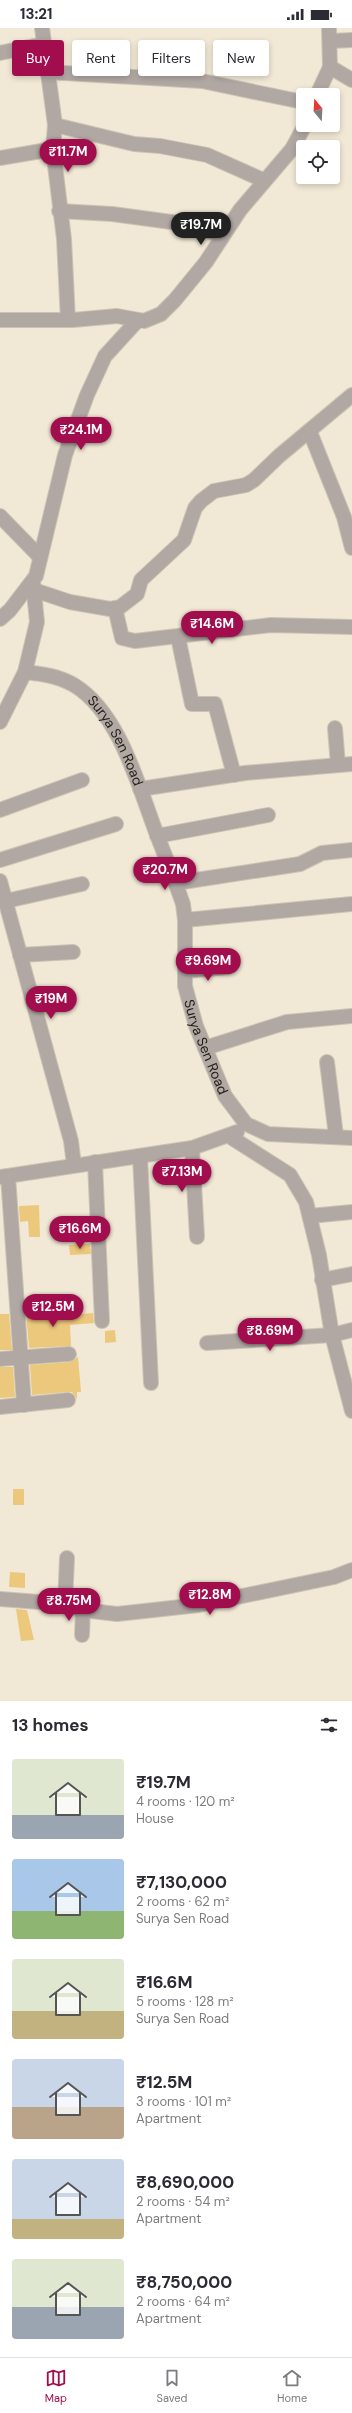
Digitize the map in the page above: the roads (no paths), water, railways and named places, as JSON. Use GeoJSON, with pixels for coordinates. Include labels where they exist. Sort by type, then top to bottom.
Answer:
{"type":"FeatureCollection","features":[{"type":"Feature","properties":{"kind":"street"},"geometry":{"type":"LineString","coordinates":[[42,28],[44,40]]}},
{"type":"Feature","properties":{"kind":"street"},"geometry":{"type":"LineString","coordinates":[[320,88],[330,67],[330,34],[352,40]]}},
{"type":"Feature","properties":{"kind":"street"},"geometry":{"type":"LineString","coordinates":[[0,53],[12,51]]}},
{"type":"Feature","properties":{"kind":"street"},"geometry":{"type":"LineString","coordinates":[[330,67],[352,80]]}},
{"type":"Feature","properties":{"kind":"street"},"geometry":{"type":"LineString","coordinates":[[64,73],[202,81],[296,101]]}},
{"type":"Feature","properties":{"kind":"street"},"geometry":{"type":"LineString","coordinates":[[48,76],[55,125],[53,149],[59,211],[64,239],[68,320]]}},
{"type":"Feature","properties":{"kind":"street"},"geometry":{"type":"LineString","coordinates":[[55,125],[134,144],[160,146],[207,155],[263,180]]}},
{"type":"Feature","properties":{"kind":"street"},"geometry":{"type":"LineString","coordinates":[[0,320],[68,320],[117,316],[144,321],[153,318],[176,300],[206,262],[223,235],[263,180],[292,149],[301,132]]}},
{"type":"Feature","properties":{"kind":"street"},"geometry":{"type":"LineString","coordinates":[[0,158],[53,149]]}},
{"type":"Feature","properties":{"kind":"street"},"geometry":{"type":"LineString","coordinates":[[59,211],[112,214],[179,223],[223,235]]}},
{"type":"Feature","properties":{"kind":"street"},"geometry":{"type":"LineString","coordinates":[[0,722],[25,672],[37,622],[34,585],[66,455],[87,395],[105,356],[138,320]]}},
{"type":"Feature","properties":{"kind":"street"},"geometry":{"type":"LineString","coordinates":[[34,585],[70,602],[115,608],[120,607],[137,594],[141,580],[184,540],[195,508],[201,501],[214,491],[246,485],[254,480],[279,456],[310,432],[352,395]]}},
{"type":"Feature","properties":{"kind":"street"},"geometry":{"type":"LineString","coordinates":[[310,432],[344,517],[352,548]]}},
{"type":"Feature","properties":{"kind":"street"},"geometry":{"type":"LineString","coordinates":[[0,516],[40,557]]}},
{"type":"Feature","properties":{"kind":"street"},"geometry":{"type":"LineString","coordinates":[[0,619],[34,585]]}},
{"type":"Feature","properties":{"kind":"street"},"geometry":{"type":"LineString","coordinates":[[115,608],[122,638],[135,641],[287,624],[352,627]]}},
{"type":"Feature","properties":{"kind":"street"},"geometry":{"type":"LineString","coordinates":[[178,637],[192,704],[215,704],[234,775]]}},
{"type":"Feature","properties":{"kind":"street","name":"Surya Sen Road"},"geometry":{"type":"LineString","coordinates":[[25,672],[52,675],[80,689],[97,705],[116,732],[140,789],[176,883],[185,920],[185,986],[205,1048],[225,1096],[246,1124],[250,1127]]}},
{"type":"Feature","properties":{"kind":"street"},"geometry":{"type":"LineString","coordinates":[[140,789],[234,775],[345,765],[335,728]]}},
{"type":"Feature","properties":{"kind":"street"},"geometry":{"type":"LineString","coordinates":[[0,810],[82,780]]}},
{"type":"Feature","properties":{"kind":"street"},"geometry":{"type":"LineString","coordinates":[[157,836],[268,815]]}},
{"type":"Feature","properties":{"kind":"street"},"geometry":{"type":"LineString","coordinates":[[0,860],[116,824]]}},
{"type":"Feature","properties":{"kind":"street"},"geometry":{"type":"LineString","coordinates":[[176,883],[300,864],[322,853],[352,850]]}},
{"type":"Feature","properties":{"kind":"street"},"geometry":{"type":"LineString","coordinates":[[74,1165],[71,1141],[2,890],[82,884]]}},
{"type":"Feature","properties":{"kind":"street"},"geometry":{"type":"LineString","coordinates":[[185,920],[352,904]]}},
{"type":"Feature","properties":{"kind":"street"},"geometry":{"type":"LineString","coordinates":[[20,955],[73,952]]}},
{"type":"Feature","properties":{"kind":"street"},"geometry":{"type":"LineString","coordinates":[[185,971],[228,966]]}},
{"type":"Feature","properties":{"kind":"street"},"geometry":{"type":"LineString","coordinates":[[205,1048],[287,1022],[352,1016]]}},
{"type":"Feature","properties":{"kind":"street"},"geometry":{"type":"LineString","coordinates":[[327,1062],[336,1136]]}},
{"type":"Feature","properties":{"kind":"street"},"geometry":{"type":"LineString","coordinates":[[24,1405],[4,1176],[192,1148],[229,1136],[250,1127],[268,1134],[336,1136],[352,1138]]}},
{"type":"Feature","properties":{"kind":"street"},"geometry":{"type":"LineString","coordinates":[[229,1136],[290,1175],[306,1202],[310,1216],[332,1335],[350,1393],[352,1411]]}},
{"type":"Feature","properties":{"kind":"street"},"geometry":{"type":"LineString","coordinates":[[192,1148],[197,1237]]}},
{"type":"Feature","properties":{"kind":"street"},"geometry":{"type":"LineString","coordinates":[[140,1156],[151,1382]]}},
{"type":"Feature","properties":{"kind":"street"},"geometry":{"type":"LineString","coordinates":[[95,1162],[102,1321]]}},
{"type":"Feature","properties":{"kind":"street"},"geometry":{"type":"LineString","coordinates":[[310,1216],[352,1212]]}},
{"type":"Feature","properties":{"kind":"street"},"geometry":{"type":"LineString","coordinates":[[322,1280],[352,1274]]}},
{"type":"Feature","properties":{"kind":"street"},"geometry":{"type":"LineString","coordinates":[[207,1343],[332,1335],[352,1330]]}},
{"type":"Feature","properties":{"kind":"street"},"geometry":{"type":"LineString","coordinates":[[0,1359],[69,1354]]}},
{"type":"Feature","properties":{"kind":"street"},"geometry":{"type":"LineString","coordinates":[[0,1407],[68,1400]]}},
{"type":"Feature","properties":{"kind":"street"},"geometry":{"type":"LineString","coordinates":[[65,1604],[67,1558]]}},
{"type":"Feature","properties":{"kind":"street"},"geometry":{"type":"LineString","coordinates":[[0,1599],[65,1604],[83,1610],[117,1614],[199,1605],[334,1577],[352,1570]]}},
{"type":"Feature","properties":{"kind":"street"},"geometry":{"type":"LineString","coordinates":[[82,1635],[83,1610]]}}]}
